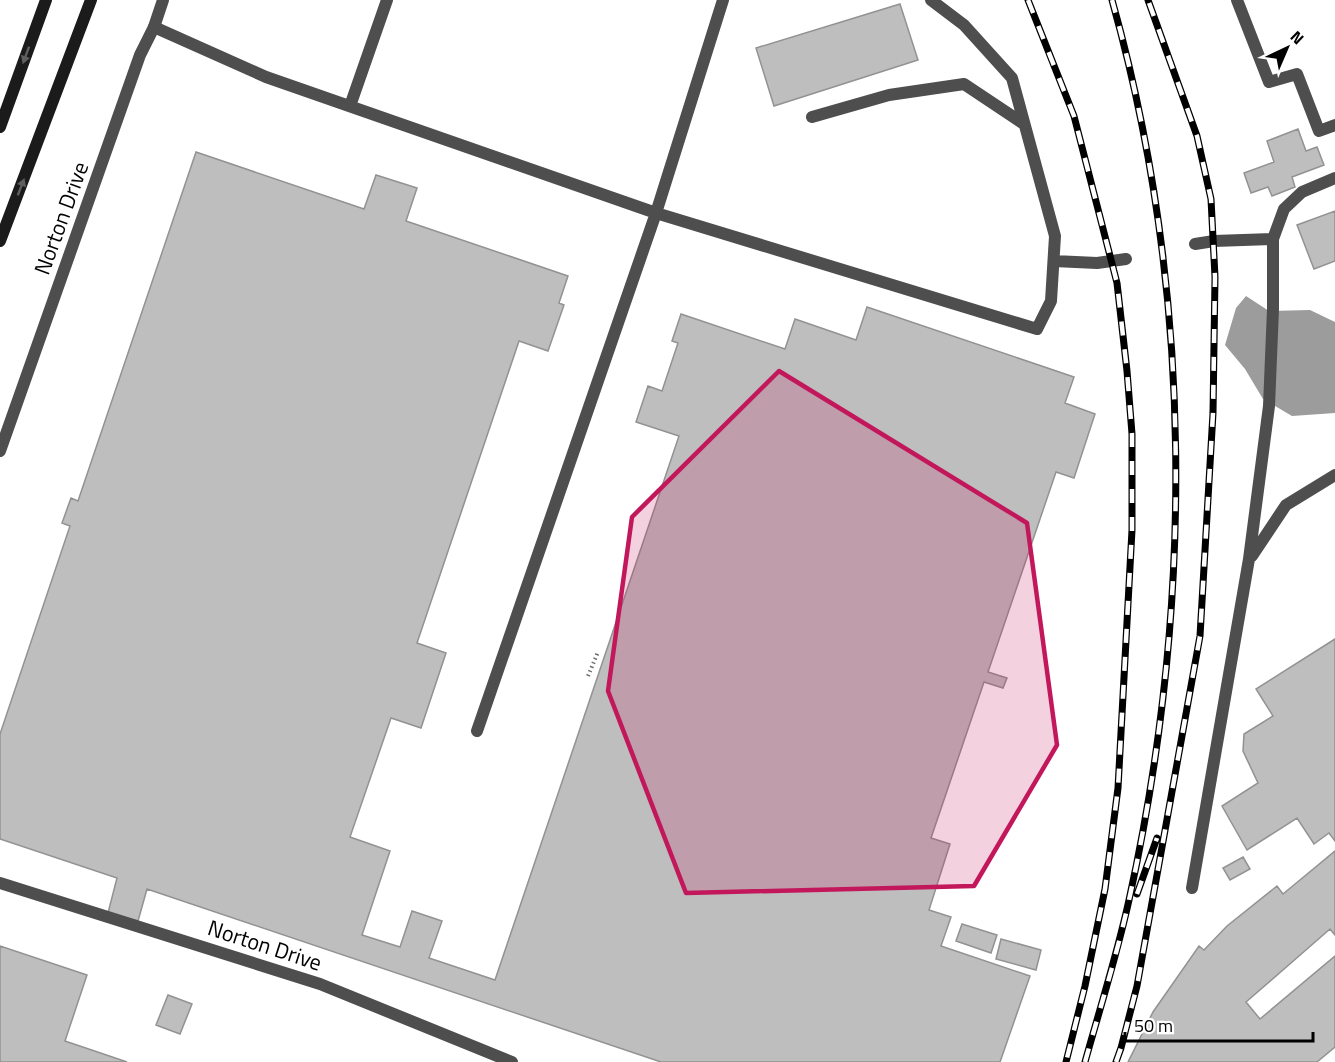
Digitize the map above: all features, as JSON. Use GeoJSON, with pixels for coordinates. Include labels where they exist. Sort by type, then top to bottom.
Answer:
{"type":"FeatureCollection","features":[{"type":"Feature","properties":{"kind":"main road"},"geometry":{"type":"LineString","coordinates":[[0,127],[46,0]]}},
{"type":"Feature","properties":{"kind":"main road"},"geometry":{"type":"LineString","coordinates":[[0,242],[91,0]]}},
{"type":"Feature","properties":{"kind":"street","name":"Norton Drive"},"geometry":{"type":"LineString","coordinates":[[0,451],[140,55],[154,27],[163,0]]}},
{"type":"Feature","properties":{"kind":"street"},"geometry":{"type":"LineString","coordinates":[[350,106],[387,0]]}},
{"type":"Feature","properties":{"kind":"street"},"geometry":{"type":"LineString","coordinates":[[477,731],[656,213],[723,0]]}},
{"type":"Feature","properties":{"kind":"street"},"geometry":{"type":"LineString","coordinates":[[154,27],[266,76],[656,213],[1038,329],[1051,301],[1055,236],[1012,78],[964,25],[931,0]]}},
{"type":"Feature","properties":{"kind":"street"},"geometry":{"type":"LineString","coordinates":[[1237,0],[1269,82],[1297,74],[1319,131],[1335,125]]}},
{"type":"Feature","properties":{"kind":"street"},"geometry":{"type":"LineString","coordinates":[[812,117],[889,95],[964,84],[1024,124]]}},
{"type":"Feature","properties":{"kind":"street"},"geometry":{"type":"LineString","coordinates":[[1192,888],[1250,560],[1269,406],[1273,239],[1284,209],[1302,192],[1332,179]]}},
{"type":"Feature","properties":{"kind":"street"},"geometry":{"type":"LineString","coordinates":[[1195,244],[1273,239]]}},
{"type":"Feature","properties":{"kind":"street"},"geometry":{"type":"LineString","coordinates":[[1054,261],[1096,263],[1126,259]]}},
{"type":"Feature","properties":{"kind":"street"},"geometry":{"type":"LineString","coordinates":[[1250,560],[1287,505],[1335,475]]}},
{"type":"Feature","properties":{"kind":"street","name":"Norton Drive"},"geometry":{"type":"LineString","coordinates":[[0,883],[320,984],[512,1062]]}},
{"type":"Feature","properties":{"kind":"path"},"geometry":{"type":"LineString","coordinates":[[588,676],[598,652]]}},
{"type":"Feature","properties":{"kind":"highlighted area"},"geometry":{"type":"Polygon","coordinates":[[[779,371],[1027,523],[1057,745],[974,886],[686,893],[608,691],[632,517],[779,371]]]}},
{"type":"Feature","properties":{"kind":"shaded area"},"geometry":{"type":"Polygon","coordinates":[[[1246,296],[1269,311],[1310,310],[1335,322],[1335,413],[1292,416],[1263,399],[1245,369],[1225,345],[1236,308],[1246,296]]]}},
{"type":"Feature","properties":{"kind":"building"},"geometry":{"type":"Polygon","coordinates":[[[900,4],[918,60],[774,106],[756,48],[900,4]]]}},
{"type":"Feature","properties":{"kind":"building"},"geometry":{"type":"Polygon","coordinates":[[[1298,129],[1306,151],[1317,147],[1324,165],[1292,177],[1295,187],[1272,196],[1268,187],[1251,193],[1244,173],[1274,162],[1267,141],[1298,129]]]}},
{"type":"Feature","properties":{"kind":"building"},"geometry":{"type":"Polygon","coordinates":[[[196,152],[364,209],[376,175],[417,188],[406,221],[568,276],[559,303],[564,305],[548,351],[519,341],[417,643],[446,653],[421,728],[391,718],[350,837],[390,851],[362,935],[400,947],[412,911],[442,921],[429,958],[495,980],[679,436],[636,422],[648,386],[662,391],[678,343],[672,341],[681,314],[785,349],[795,319],[856,340],[867,307],[1074,377],[1065,403],[1095,414],[1074,478],[1056,472],[988,672],[1007,678],[1003,688],[984,682],[931,838],[950,844],[929,910],[951,917],[941,946],[1030,976],[1000,1062],[661,1062],[147,889],[138,921],[108,913],[117,878],[0,839],[0,734],[70,526],[62,523],[71,498],[78,501],[196,152]]]}},
{"type":"Feature","properties":{"kind":"building"},"geometry":{"type":"Polygon","coordinates":[[[1335,211],[1335,261],[1314,269],[1297,225],[1335,211]]]}},
{"type":"Feature","properties":{"kind":"building"},"geometry":{"type":"Polygon","coordinates":[[[1335,639],[1335,841],[1329,833],[1314,844],[1297,818],[1247,850],[1222,806],[1258,783],[1243,751],[1244,734],[1273,716],[1256,689],[1335,639]]]}},
{"type":"Feature","properties":{"kind":"building"},"geometry":{"type":"Polygon","coordinates":[[[1335,851],[1335,935],[1330,929],[1246,1002],[1260,1019],[1335,956],[1335,1047],[1317,1062],[1128,1062],[1153,1012],[1199,946],[1204,950],[1227,926],[1277,886],[1283,894],[1335,851]]]}},
{"type":"Feature","properties":{"kind":"building"},"geometry":{"type":"Polygon","coordinates":[[[1243,857],[1250,869],[1230,880],[1223,868],[1243,857]]]}},
{"type":"Feature","properties":{"kind":"building"},"geometry":{"type":"Polygon","coordinates":[[[962,924],[997,935],[991,953],[956,941],[962,924]]]}},
{"type":"Feature","properties":{"kind":"building"},"geometry":{"type":"Polygon","coordinates":[[[1001,939],[1041,950],[1036,970],[996,959],[1001,939]]]}},
{"type":"Feature","properties":{"kind":"building"},"geometry":{"type":"Polygon","coordinates":[[[0,946],[87,975],[65,1041],[127,1062],[0,1062],[0,946]]]}},
{"type":"Feature","properties":{"kind":"building"},"geometry":{"type":"Polygon","coordinates":[[[168,995],[192,1004],[180,1034],[156,1025],[168,995]]]}},
{"type":"Feature","properties":{"kind":"railway"},"geometry":{"type":"LineString","coordinates":[[1028,0],[1074,116],[1117,283],[1132,434],[1132,530],[1118,788],[1105,889],[1085,986],[1066,1062]]}},
{"type":"Feature","properties":{"kind":"railway"},"geometry":{"type":"LineString","coordinates":[[1085,1062],[1124,921],[1150,789],[1165,676],[1174,563],[1176,449],[1171,335],[1158,222],[1139,110],[1112,0]]}},
{"type":"Feature","properties":{"kind":"railway"},"geometry":{"type":"LineString","coordinates":[[1116,1062],[1137,986],[1200,636],[1213,413],[1215,277],[1211,199],[1197,136],[1148,0]]}},
{"type":"Feature","properties":{"kind":"railway"},"geometry":{"type":"LineString","coordinates":[[1137,894],[1157,838]]}}]}
